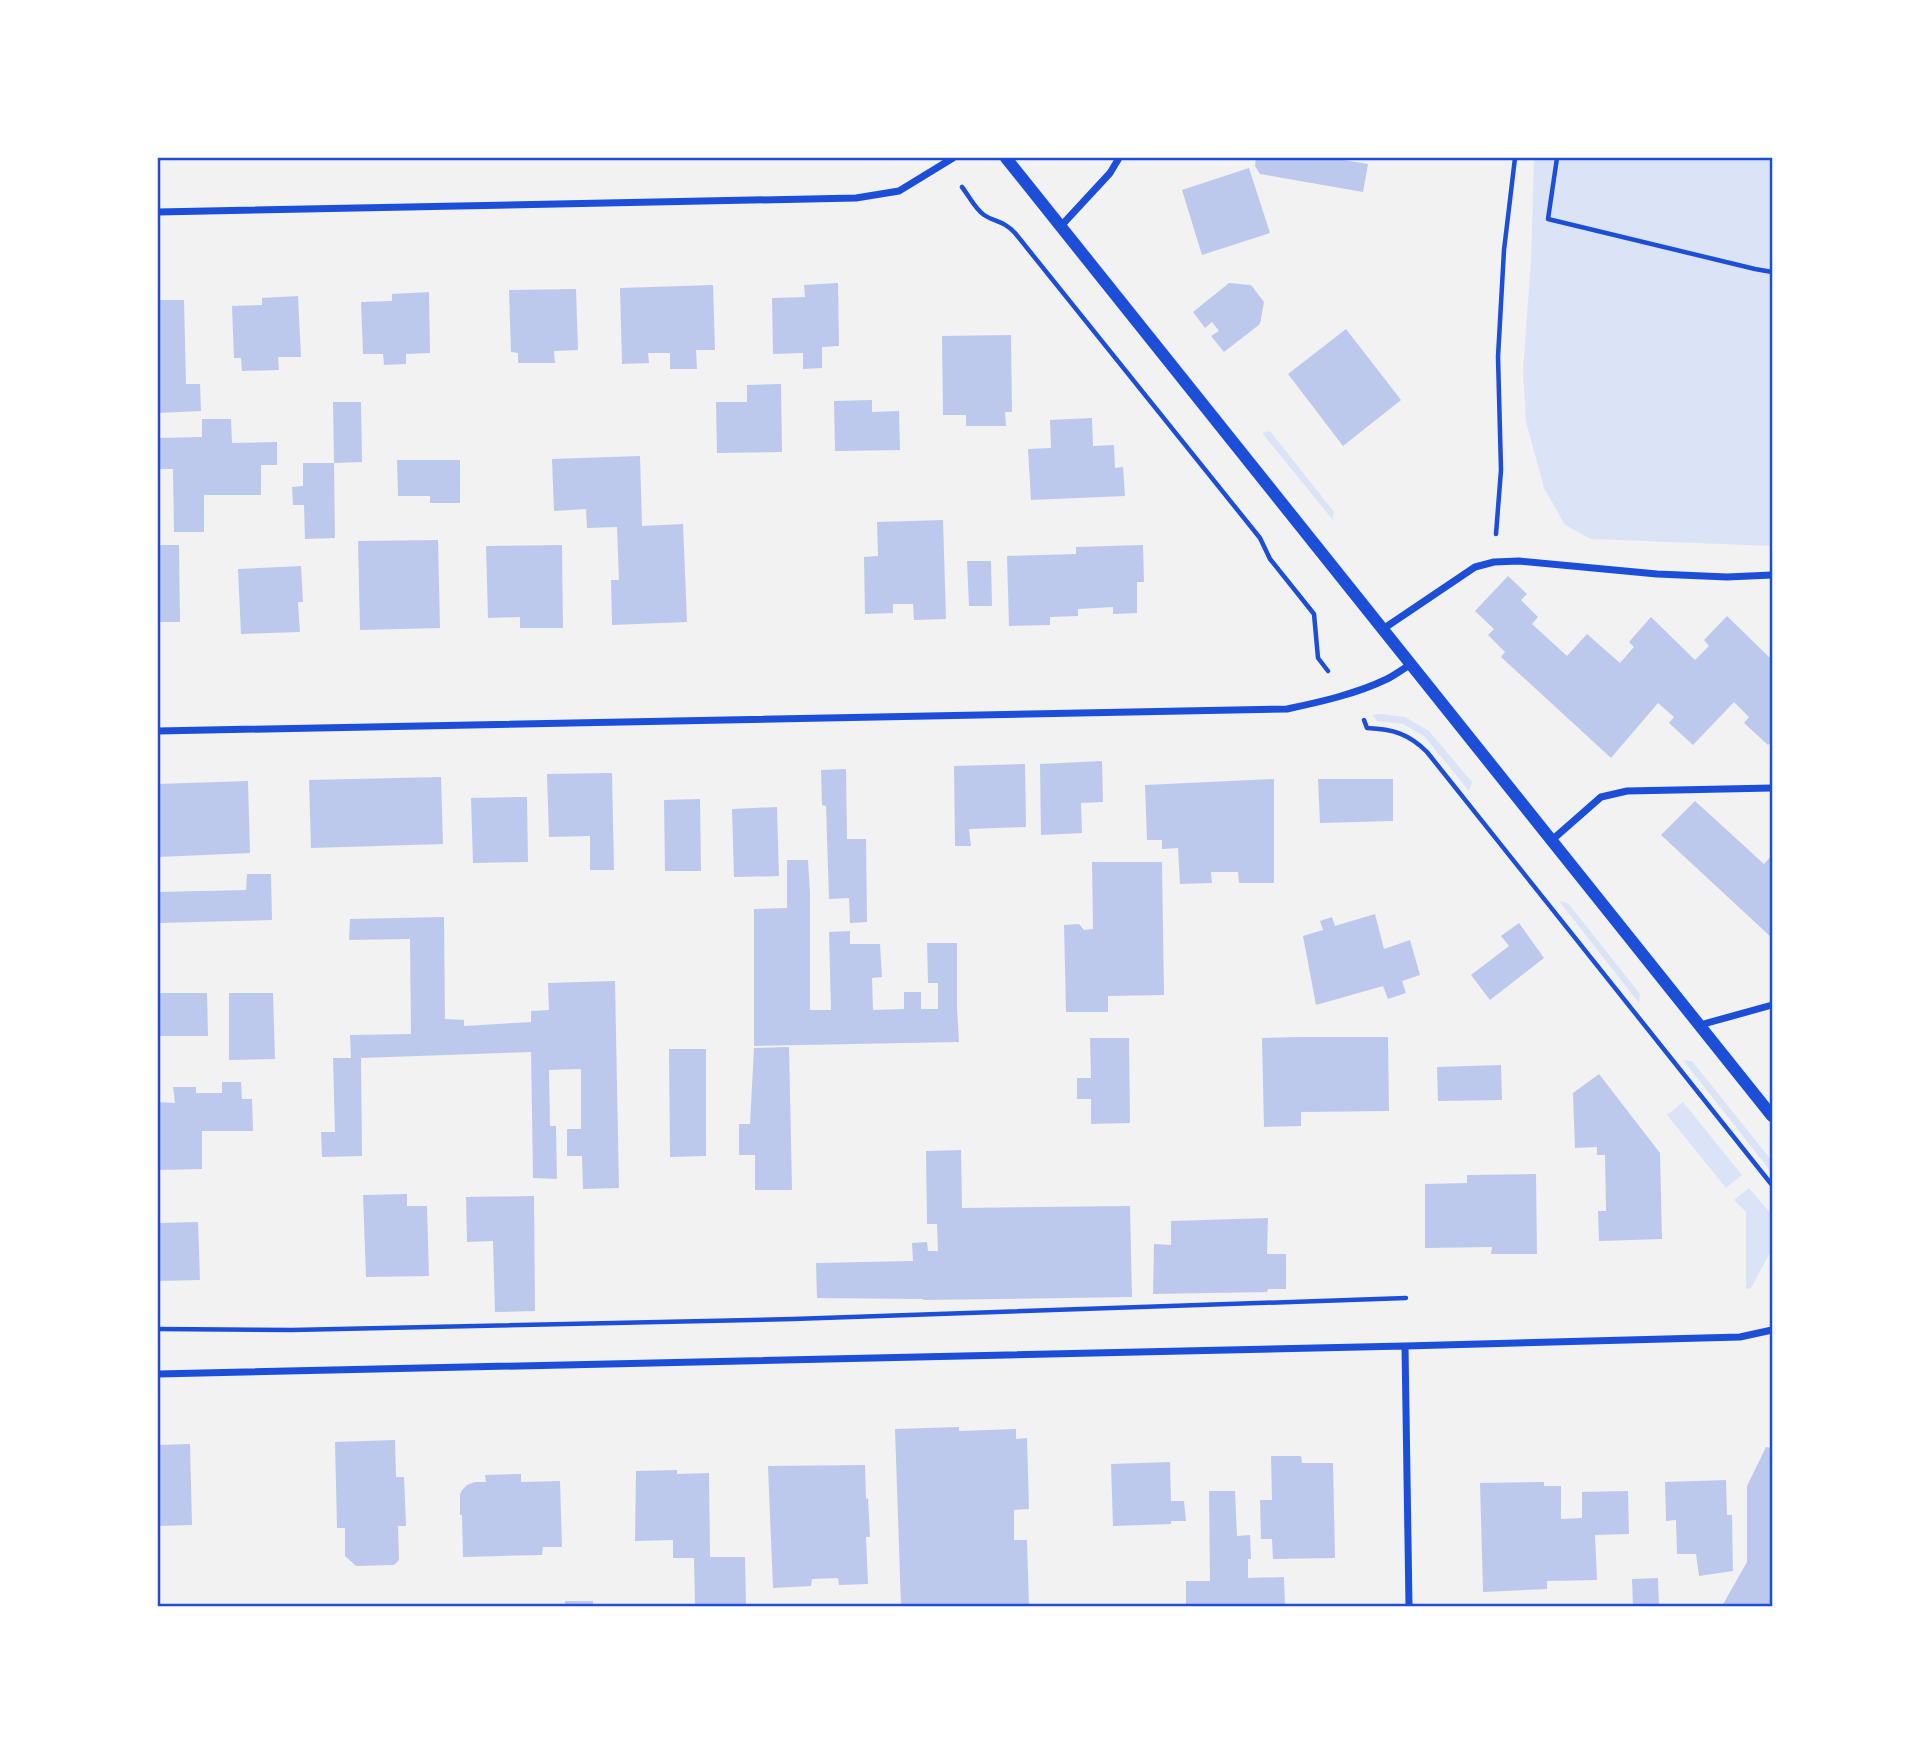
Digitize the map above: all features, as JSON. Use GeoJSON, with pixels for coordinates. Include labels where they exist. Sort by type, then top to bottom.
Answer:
{"type":"FeatureCollection","features":[{"type":"Feature","properties":{"kind":"street"},"geometry":{"type":"LineString","coordinates":[[158,212],[856,198],[899,191],[953,158]]}},
{"type":"Feature","properties":{"kind":"street"},"geometry":{"type":"LineString","coordinates":[[1006,158],[1773,1116]]}},
{"type":"Feature","properties":{"kind":"street"},"geometry":{"type":"LineString","coordinates":[[1061,226],[1110,173],[1119,158]]}},
{"type":"Feature","properties":{"kind":"street"},"geometry":{"type":"LineString","coordinates":[[1383,629],[1475,567],[1494,562],[1520,561],[1657,574],[1727,577],[1773,575]]}},
{"type":"Feature","properties":{"kind":"street"},"geometry":{"type":"LineString","coordinates":[[158,731],[1287,709],[1322,702],[1355,691],[1387,679],[1411,664]]}},
{"type":"Feature","properties":{"kind":"street"},"geometry":{"type":"LineString","coordinates":[[1552,840],[1601,797],[1627,791],[1773,788]]}},
{"type":"Feature","properties":{"kind":"street"},"geometry":{"type":"LineString","coordinates":[[1700,1025],[1773,1005]]}},
{"type":"Feature","properties":{"kind":"street"},"geometry":{"type":"LineString","coordinates":[[158,1374],[1405,1346],[1740,1336],[1773,1331]]}},
{"type":"Feature","properties":{"kind":"street"},"geometry":{"type":"LineString","coordinates":[[1405,1346],[1409,1606]]}},
{"type":"Feature","properties":{"kind":"path"},"geometry":{"type":"LineString","coordinates":[[1494,562],[1501,470],[1498,357],[1504,250],[1515,158]]}},
{"type":"Feature","properties":{"kind":"path"},"geometry":{"type":"LineString","coordinates":[[1557,158],[1548,219],[1773,272]]}},
{"type":"Feature","properties":{"kind":"path"},"geometry":{"type":"LineString","coordinates":[[158,1329],[306,1330],[793,1319],[1406,1298]]}},
{"type":"Feature","properties":{"kind":"shaded area"},"geometry":{"type":"Polygon","coordinates":[[[1534,158],[1772,158],[1772,546],[1591,539],[1565,525],[1544,488],[1526,422],[1523,371],[1531,260],[1534,158]]]}},
{"type":"Feature","properties":{"kind":"shaded area"},"geometry":{"type":"Polygon","coordinates":[[[1270,431],[1334,512],[1333,520],[1262,433],[1270,431]]]}},
{"type":"Feature","properties":{"kind":"shaded area"},"geometry":{"type":"Polygon","coordinates":[[[1372,715],[1405,717],[1429,731],[1472,782],[1469,791],[1424,736],[1403,724],[1377,721],[1372,715]]]}},
{"type":"Feature","properties":{"kind":"shaded area"},"geometry":{"type":"Polygon","coordinates":[[[1559,901],[1568,903],[1640,994],[1639,1003],[1559,901]]]}},
{"type":"Feature","properties":{"kind":"shaded area"},"geometry":{"type":"Polygon","coordinates":[[[1683,1060],[1692,1061],[1772,1161],[1772,1173],[1683,1060]]]}},
{"type":"Feature","properties":{"kind":"shaded area"},"geometry":{"type":"Polygon","coordinates":[[[1683,1102],[1742,1175],[1726,1188],[1667,1115],[1683,1102]]]}},
{"type":"Feature","properties":{"kind":"shaded area"},"geometry":{"type":"Polygon","coordinates":[[[1749,1188],[1772,1215],[1772,1249],[1751,1288],[1746,1289],[1746,1212],[1734,1200],[1749,1188]]]}},
{"type":"Feature","properties":{"kind":"building"},"geometry":{"type":"Polygon","coordinates":[[[1256,158],[1331,158],[1368,164],[1363,192],[1260,174],[1255,166],[1256,158]]]}},
{"type":"Feature","properties":{"kind":"building"},"geometry":{"type":"Polygon","coordinates":[[[1249,168],[1270,233],[1202,255],[1182,190],[1249,168]]]}},
{"type":"Feature","properties":{"kind":"building"},"geometry":{"type":"Polygon","coordinates":[[[838,283],[839,346],[822,347],[822,368],[803,369],[803,353],[773,354],[772,298],[805,297],[804,285],[838,283]]]}},
{"type":"Feature","properties":{"kind":"building"},"geometry":{"type":"Polygon","coordinates":[[[1229,283],[1251,285],[1264,302],[1260,324],[1224,352],[1211,336],[1219,331],[1212,322],[1205,328],[1193,312],[1229,283]]]}},
{"type":"Feature","properties":{"kind":"building"},"geometry":{"type":"Polygon","coordinates":[[[713,285],[715,350],[696,350],[697,369],[670,369],[670,353],[648,353],[649,363],[622,364],[620,288],[713,285]]]}},
{"type":"Feature","properties":{"kind":"building"},"geometry":{"type":"Polygon","coordinates":[[[576,289],[578,350],[554,351],[555,363],[518,363],[518,353],[511,352],[509,290],[576,289]]]}},
{"type":"Feature","properties":{"kind":"building"},"geometry":{"type":"Polygon","coordinates":[[[429,292],[430,353],[406,354],[406,364],[384,365],[383,354],[363,354],[361,302],[392,301],[392,294],[429,292]]]}},
{"type":"Feature","properties":{"kind":"building"},"geometry":{"type":"Polygon","coordinates":[[[298,296],[301,357],[278,357],[279,370],[242,371],[241,358],[234,358],[232,306],[262,305],[262,298],[298,296]]]}},
{"type":"Feature","properties":{"kind":"building"},"geometry":{"type":"Polygon","coordinates":[[[158,300],[184,300],[186,384],[200,384],[201,411],[158,413],[158,300]]]}},
{"type":"Feature","properties":{"kind":"building"},"geometry":{"type":"Polygon","coordinates":[[[1346,329],[1401,400],[1343,446],[1288,374],[1346,329]]]}},
{"type":"Feature","properties":{"kind":"building"},"geometry":{"type":"Polygon","coordinates":[[[1011,335],[1012,412],[1005,412],[1006,426],[966,426],[966,415],[943,415],[942,336],[1011,335]]]}},
{"type":"Feature","properties":{"kind":"building"},"geometry":{"type":"Polygon","coordinates":[[[781,384],[782,452],[717,453],[716,402],[747,402],[747,385],[781,384]]]}},
{"type":"Feature","properties":{"kind":"building"},"geometry":{"type":"Polygon","coordinates":[[[872,400],[872,412],[899,411],[900,450],[835,451],[834,401],[872,400]]]}},
{"type":"Feature","properties":{"kind":"building"},"geometry":{"type":"Polygon","coordinates":[[[333,402],[361,402],[362,462],[334,463],[333,402]]]}},
{"type":"Feature","properties":{"kind":"building"},"geometry":{"type":"Polygon","coordinates":[[[1092,418],[1093,446],[1114,445],[1115,468],[1123,467],[1125,496],[1031,500],[1028,449],[1051,448],[1050,420],[1092,418]]]}},
{"type":"Feature","properties":{"kind":"building"},"geometry":{"type":"Polygon","coordinates":[[[202,419],[231,419],[232,443],[277,442],[277,465],[261,465],[261,495],[204,495],[204,532],[174,532],[173,469],[158,469],[158,438],[202,437],[202,419]]]}},
{"type":"Feature","properties":{"kind":"building"},"geometry":{"type":"Polygon","coordinates":[[[640,456],[642,526],[683,524],[687,622],[612,625],[611,580],[619,580],[617,527],[587,528],[586,509],[554,511],[552,459],[640,456]]]}},
{"type":"Feature","properties":{"kind":"building"},"geometry":{"type":"Polygon","coordinates":[[[397,460],[460,460],[460,503],[430,503],[430,496],[398,496],[397,460]]]}},
{"type":"Feature","properties":{"kind":"building"},"geometry":{"type":"Polygon","coordinates":[[[303,463],[334,463],[335,538],[305,539],[304,505],[293,505],[292,487],[303,486],[303,463]]]}},
{"type":"Feature","properties":{"kind":"building"},"geometry":{"type":"Polygon","coordinates":[[[943,520],[946,619],[914,620],[913,604],[893,604],[893,613],[865,614],[864,557],[878,556],[877,522],[943,520]]]}},
{"type":"Feature","properties":{"kind":"building"},"geometry":{"type":"Polygon","coordinates":[[[438,540],[440,628],[360,630],[358,541],[438,540]]]}},
{"type":"Feature","properties":{"kind":"building"},"geometry":{"type":"Polygon","coordinates":[[[158,545],[179,545],[180,622],[158,622],[158,545]]]}},
{"type":"Feature","properties":{"kind":"building"},"geometry":{"type":"Polygon","coordinates":[[[562,545],[563,628],[520,628],[520,617],[488,618],[486,546],[562,545]]]}},
{"type":"Feature","properties":{"kind":"building"},"geometry":{"type":"Polygon","coordinates":[[[1143,545],[1144,582],[1137,582],[1137,613],[1113,614],[1113,607],[1078,609],[1078,616],[1050,617],[1050,625],[1009,626],[1007,556],[1076,554],[1076,547],[1143,545]]]}},
{"type":"Feature","properties":{"kind":"building"},"geometry":{"type":"Polygon","coordinates":[[[967,561],[991,561],[992,606],[969,606],[967,561]]]}},
{"type":"Feature","properties":{"kind":"building"},"geometry":{"type":"Polygon","coordinates":[[[301,566],[303,602],[298,602],[300,632],[241,634],[238,569],[301,566]]]}},
{"type":"Feature","properties":{"kind":"building"},"geometry":{"type":"Polygon","coordinates":[[[1508,576],[1527,594],[1521,600],[1538,617],[1532,624],[1567,656],[1587,634],[1620,663],[1634,647],[1629,642],[1651,617],[1695,660],[1709,646],[1704,640],[1727,616],[1771,659],[1772,657],[1772,741],[1768,745],[1744,723],[1749,717],[1734,702],[1693,745],[1669,723],[1674,717],[1658,703],[1611,758],[1501,657],[1505,652],[1488,635],[1494,629],[1475,611],[1508,576]]]}},
{"type":"Feature","properties":{"kind":"building"},"geometry":{"type":"Polygon","coordinates":[[[1102,761],[1103,802],[1081,803],[1082,833],[1041,835],[1040,764],[1102,761]]]}},
{"type":"Feature","properties":{"kind":"building"},"geometry":{"type":"Polygon","coordinates":[[[1025,764],[1026,827],[969,829],[971,846],[955,846],[954,766],[1025,764]]]}},
{"type":"Feature","properties":{"kind":"building"},"geometry":{"type":"Polygon","coordinates":[[[846,769],[847,839],[866,839],[867,922],[850,923],[849,898],[829,899],[826,806],[822,805],[821,770],[846,769]]]}},
{"type":"Feature","properties":{"kind":"building"},"geometry":{"type":"Polygon","coordinates":[[[612,773],[614,870],[590,870],[590,836],[549,837],[547,774],[612,773]]]}},
{"type":"Feature","properties":{"kind":"building"},"geometry":{"type":"Polygon","coordinates":[[[441,777],[443,844],[311,848],[309,780],[441,777]]]}},
{"type":"Feature","properties":{"kind":"building"},"geometry":{"type":"Polygon","coordinates":[[[1274,779],[1274,883],[1239,883],[1238,872],[1211,872],[1212,883],[1180,884],[1178,848],[1162,849],[1162,840],[1147,840],[1145,785],[1274,779]]]}},
{"type":"Feature","properties":{"kind":"building"},"geometry":{"type":"Polygon","coordinates":[[[1318,779],[1393,779],[1393,821],[1320,823],[1318,779]]]}},
{"type":"Feature","properties":{"kind":"building"},"geometry":{"type":"Polygon","coordinates":[[[248,781],[250,853],[158,857],[158,784],[248,781]]]}},
{"type":"Feature","properties":{"kind":"building"},"geometry":{"type":"Polygon","coordinates":[[[527,797],[528,862],[473,863],[471,798],[527,797]]]}},
{"type":"Feature","properties":{"kind":"building"},"geometry":{"type":"Polygon","coordinates":[[[700,799],[701,871],[665,871],[664,800],[700,799]]]}},
{"type":"Feature","properties":{"kind":"building"},"geometry":{"type":"Polygon","coordinates":[[[1695,801],[1764,864],[1772,855],[1772,938],[1661,835],[1695,801]]]}},
{"type":"Feature","properties":{"kind":"building"},"geometry":{"type":"Polygon","coordinates":[[[777,807],[779,876],[734,877],[732,809],[777,807]]]}},
{"type":"Feature","properties":{"kind":"building"},"geometry":{"type":"Polygon","coordinates":[[[787,860],[808,860],[810,1010],[831,1010],[829,932],[850,931],[850,944],[880,944],[882,977],[872,978],[873,1010],[904,1009],[904,992],[921,992],[921,1009],[938,1009],[938,983],[928,983],[927,943],[957,943],[959,1042],[754,1046],[754,909],[787,908],[787,860]]]}},
{"type":"Feature","properties":{"kind":"building"},"geometry":{"type":"Polygon","coordinates":[[[1092,862],[1162,862],[1164,995],[1108,996],[1108,1012],[1066,1012],[1064,925],[1079,924],[1084,930],[1093,929],[1092,862]]]}},
{"type":"Feature","properties":{"kind":"building"},"geometry":{"type":"Polygon","coordinates":[[[247,874],[271,874],[272,920],[158,923],[158,892],[246,890],[247,874]]]}},
{"type":"Feature","properties":{"kind":"building"},"geometry":{"type":"Polygon","coordinates":[[[1375,914],[1384,949],[1410,940],[1420,975],[1402,981],[1406,993],[1388,999],[1383,986],[1316,1005],[1303,936],[1323,930],[1320,921],[1332,917],[1335,926],[1375,914]]]}},
{"type":"Feature","properties":{"kind":"building"},"geometry":{"type":"Polygon","coordinates":[[[444,917],[445,1019],[464,1020],[464,1026],[531,1022],[531,1011],[549,1010],[548,983],[615,981],[619,1188],[583,1189],[582,1156],[567,1156],[567,1129],[581,1129],[581,1069],[549,1070],[550,1126],[556,1126],[557,1179],[533,1178],[531,1052],[361,1058],[362,1156],[322,1157],[321,1132],[335,1132],[333,1058],[351,1058],[350,1035],[411,1034],[410,939],[349,940],[350,919],[444,917]]]}},
{"type":"Feature","properties":{"kind":"building"},"geometry":{"type":"Polygon","coordinates":[[[1519,923],[1544,958],[1490,1000],[1471,975],[1509,946],[1501,936],[1519,923]]]}},
{"type":"Feature","properties":{"kind":"building"},"geometry":{"type":"Polygon","coordinates":[[[158,993],[207,993],[208,1036],[158,1036],[158,993]]]}},
{"type":"Feature","properties":{"kind":"building"},"geometry":{"type":"Polygon","coordinates":[[[229,993],[273,993],[275,1059],[229,1060],[229,993]]]}},
{"type":"Feature","properties":{"kind":"building"},"geometry":{"type":"Polygon","coordinates":[[[1388,1037],[1389,1111],[1301,1112],[1301,1126],[1264,1127],[1262,1038],[1388,1037]]]}},
{"type":"Feature","properties":{"kind":"building"},"geometry":{"type":"Polygon","coordinates":[[[1090,1038],[1129,1038],[1130,1123],[1091,1124],[1091,1099],[1077,1099],[1077,1078],[1091,1078],[1090,1038]]]}},
{"type":"Feature","properties":{"kind":"building"},"geometry":{"type":"Polygon","coordinates":[[[789,1047],[792,1190],[755,1190],[755,1155],[739,1155],[739,1124],[750,1124],[754,1048],[789,1047]]]}},
{"type":"Feature","properties":{"kind":"building"},"geometry":{"type":"Polygon","coordinates":[[[669,1049],[706,1049],[706,1156],[670,1157],[669,1049]]]}},
{"type":"Feature","properties":{"kind":"building"},"geometry":{"type":"Polygon","coordinates":[[[1501,1065],[1502,1100],[1438,1101],[1437,1067],[1501,1065]]]}},
{"type":"Feature","properties":{"kind":"building"},"geometry":{"type":"Polygon","coordinates":[[[1599,1074],[1660,1153],[1662,1239],[1599,1241],[1598,1211],[1606,1211],[1605,1155],[1597,1155],[1597,1147],[1575,1148],[1573,1093],[1599,1074]]]}},
{"type":"Feature","properties":{"kind":"building"},"geometry":{"type":"Polygon","coordinates":[[[222,1082],[241,1082],[242,1099],[252,1099],[253,1131],[202,1131],[202,1169],[158,1170],[158,1102],[175,1103],[173,1087],[196,1087],[196,1093],[222,1093],[222,1082]]]}},
{"type":"Feature","properties":{"kind":"building"},"geometry":{"type":"Polygon","coordinates":[[[961,1150],[962,1208],[1130,1206],[1132,1297],[923,1300],[817,1298],[816,1263],[913,1261],[912,1243],[927,1242],[928,1251],[938,1251],[937,1224],[927,1224],[926,1151],[961,1150]]]}},
{"type":"Feature","properties":{"kind":"building"},"geometry":{"type":"Polygon","coordinates":[[[1536,1174],[1537,1254],[1491,1254],[1492,1247],[1425,1248],[1425,1184],[1467,1183],[1467,1175],[1536,1174]]]}},
{"type":"Feature","properties":{"kind":"building"},"geometry":{"type":"Polygon","coordinates":[[[407,1194],[407,1206],[427,1206],[429,1276],[366,1277],[363,1195],[407,1194]]]}},
{"type":"Feature","properties":{"kind":"building"},"geometry":{"type":"Polygon","coordinates":[[[534,1196],[535,1311],[495,1312],[493,1241],[467,1242],[466,1197],[534,1196]]]}},
{"type":"Feature","properties":{"kind":"building"},"geometry":{"type":"Polygon","coordinates":[[[1268,1218],[1267,1254],[1286,1254],[1286,1289],[1268,1289],[1267,1292],[1153,1294],[1154,1244],[1171,1245],[1171,1221],[1268,1218]]]}},
{"type":"Feature","properties":{"kind":"building"},"geometry":{"type":"Polygon","coordinates":[[[198,1222],[200,1280],[158,1281],[158,1223],[198,1222]]]}},
{"type":"Feature","properties":{"kind":"building"},"geometry":{"type":"Polygon","coordinates":[[[959,1427],[959,1431],[1016,1429],[1016,1439],[1027,1438],[1029,1509],[1014,1510],[1014,1540],[1027,1540],[1029,1606],[901,1606],[895,1429],[959,1427]]]}},
{"type":"Feature","properties":{"kind":"building"},"geometry":{"type":"Polygon","coordinates":[[[395,1440],[396,1477],[404,1477],[406,1526],[398,1526],[399,1560],[394,1565],[356,1566],[345,1556],[345,1528],[337,1528],[335,1442],[395,1440]]]}},
{"type":"Feature","properties":{"kind":"building"},"geometry":{"type":"Polygon","coordinates":[[[190,1444],[192,1525],[158,1526],[158,1445],[190,1444]]]}},
{"type":"Feature","properties":{"kind":"building"},"geometry":{"type":"Polygon","coordinates":[[[1766,1447],[1772,1448],[1772,1602],[1770,1606],[1722,1606],[1747,1562],[1747,1486],[1766,1447]]]}},
{"type":"Feature","properties":{"kind":"building"},"geometry":{"type":"Polygon","coordinates":[[[1271,1456],[1301,1456],[1302,1463],[1333,1463],[1335,1558],[1273,1559],[1272,1539],[1261,1539],[1260,1500],[1272,1500],[1271,1456]]]}},
{"type":"Feature","properties":{"kind":"building"},"geometry":{"type":"Polygon","coordinates":[[[1170,1462],[1171,1501],[1184,1501],[1186,1521],[1113,1526],[1111,1464],[1170,1462]]]}},
{"type":"Feature","properties":{"kind":"building"},"geometry":{"type":"Polygon","coordinates":[[[865,1465],[870,1537],[866,1537],[868,1584],[839,1585],[838,1578],[812,1579],[811,1586],[773,1588],[768,1466],[865,1465]]]}},
{"type":"Feature","properties":{"kind":"building"},"geometry":{"type":"Polygon","coordinates":[[[677,1470],[677,1474],[709,1473],[710,1557],[745,1557],[746,1606],[695,1606],[694,1558],[673,1558],[673,1540],[635,1541],[636,1471],[677,1470]]]}},
{"type":"Feature","properties":{"kind":"building"},"geometry":{"type":"Polygon","coordinates":[[[521,1474],[521,1482],[560,1481],[562,1547],[543,1547],[542,1555],[463,1557],[460,1515],[462,1490],[475,1482],[486,1482],[485,1475],[521,1474]]]}},
{"type":"Feature","properties":{"kind":"building"},"geometry":{"type":"Polygon","coordinates":[[[1726,1480],[1727,1515],[1732,1515],[1733,1571],[1699,1576],[1696,1554],[1677,1554],[1676,1520],[1666,1521],[1665,1482],[1726,1480]]]}},
{"type":"Feature","properties":{"kind":"building"},"geometry":{"type":"Polygon","coordinates":[[[1544,1482],[1544,1486],[1561,1486],[1561,1519],[1582,1518],[1582,1492],[1628,1491],[1629,1534],[1595,1535],[1597,1580],[1547,1581],[1547,1589],[1483,1592],[1480,1483],[1544,1482]]]}},
{"type":"Feature","properties":{"kind":"building"},"geometry":{"type":"Polygon","coordinates":[[[1209,1491],[1235,1491],[1237,1536],[1250,1535],[1251,1559],[1248,1559],[1248,1578],[1284,1577],[1285,1606],[1186,1606],[1186,1581],[1210,1581],[1209,1491]]]}},
{"type":"Feature","properties":{"kind":"building"},"geometry":{"type":"Polygon","coordinates":[[[1658,1578],[1659,1606],[1633,1606],[1632,1579],[1658,1578]]]}},
{"type":"Feature","properties":{"kind":"building"},"geometry":{"type":"Polygon","coordinates":[[[565,1601],[593,1601],[593,1606],[565,1606],[565,1601]]]}}]}
